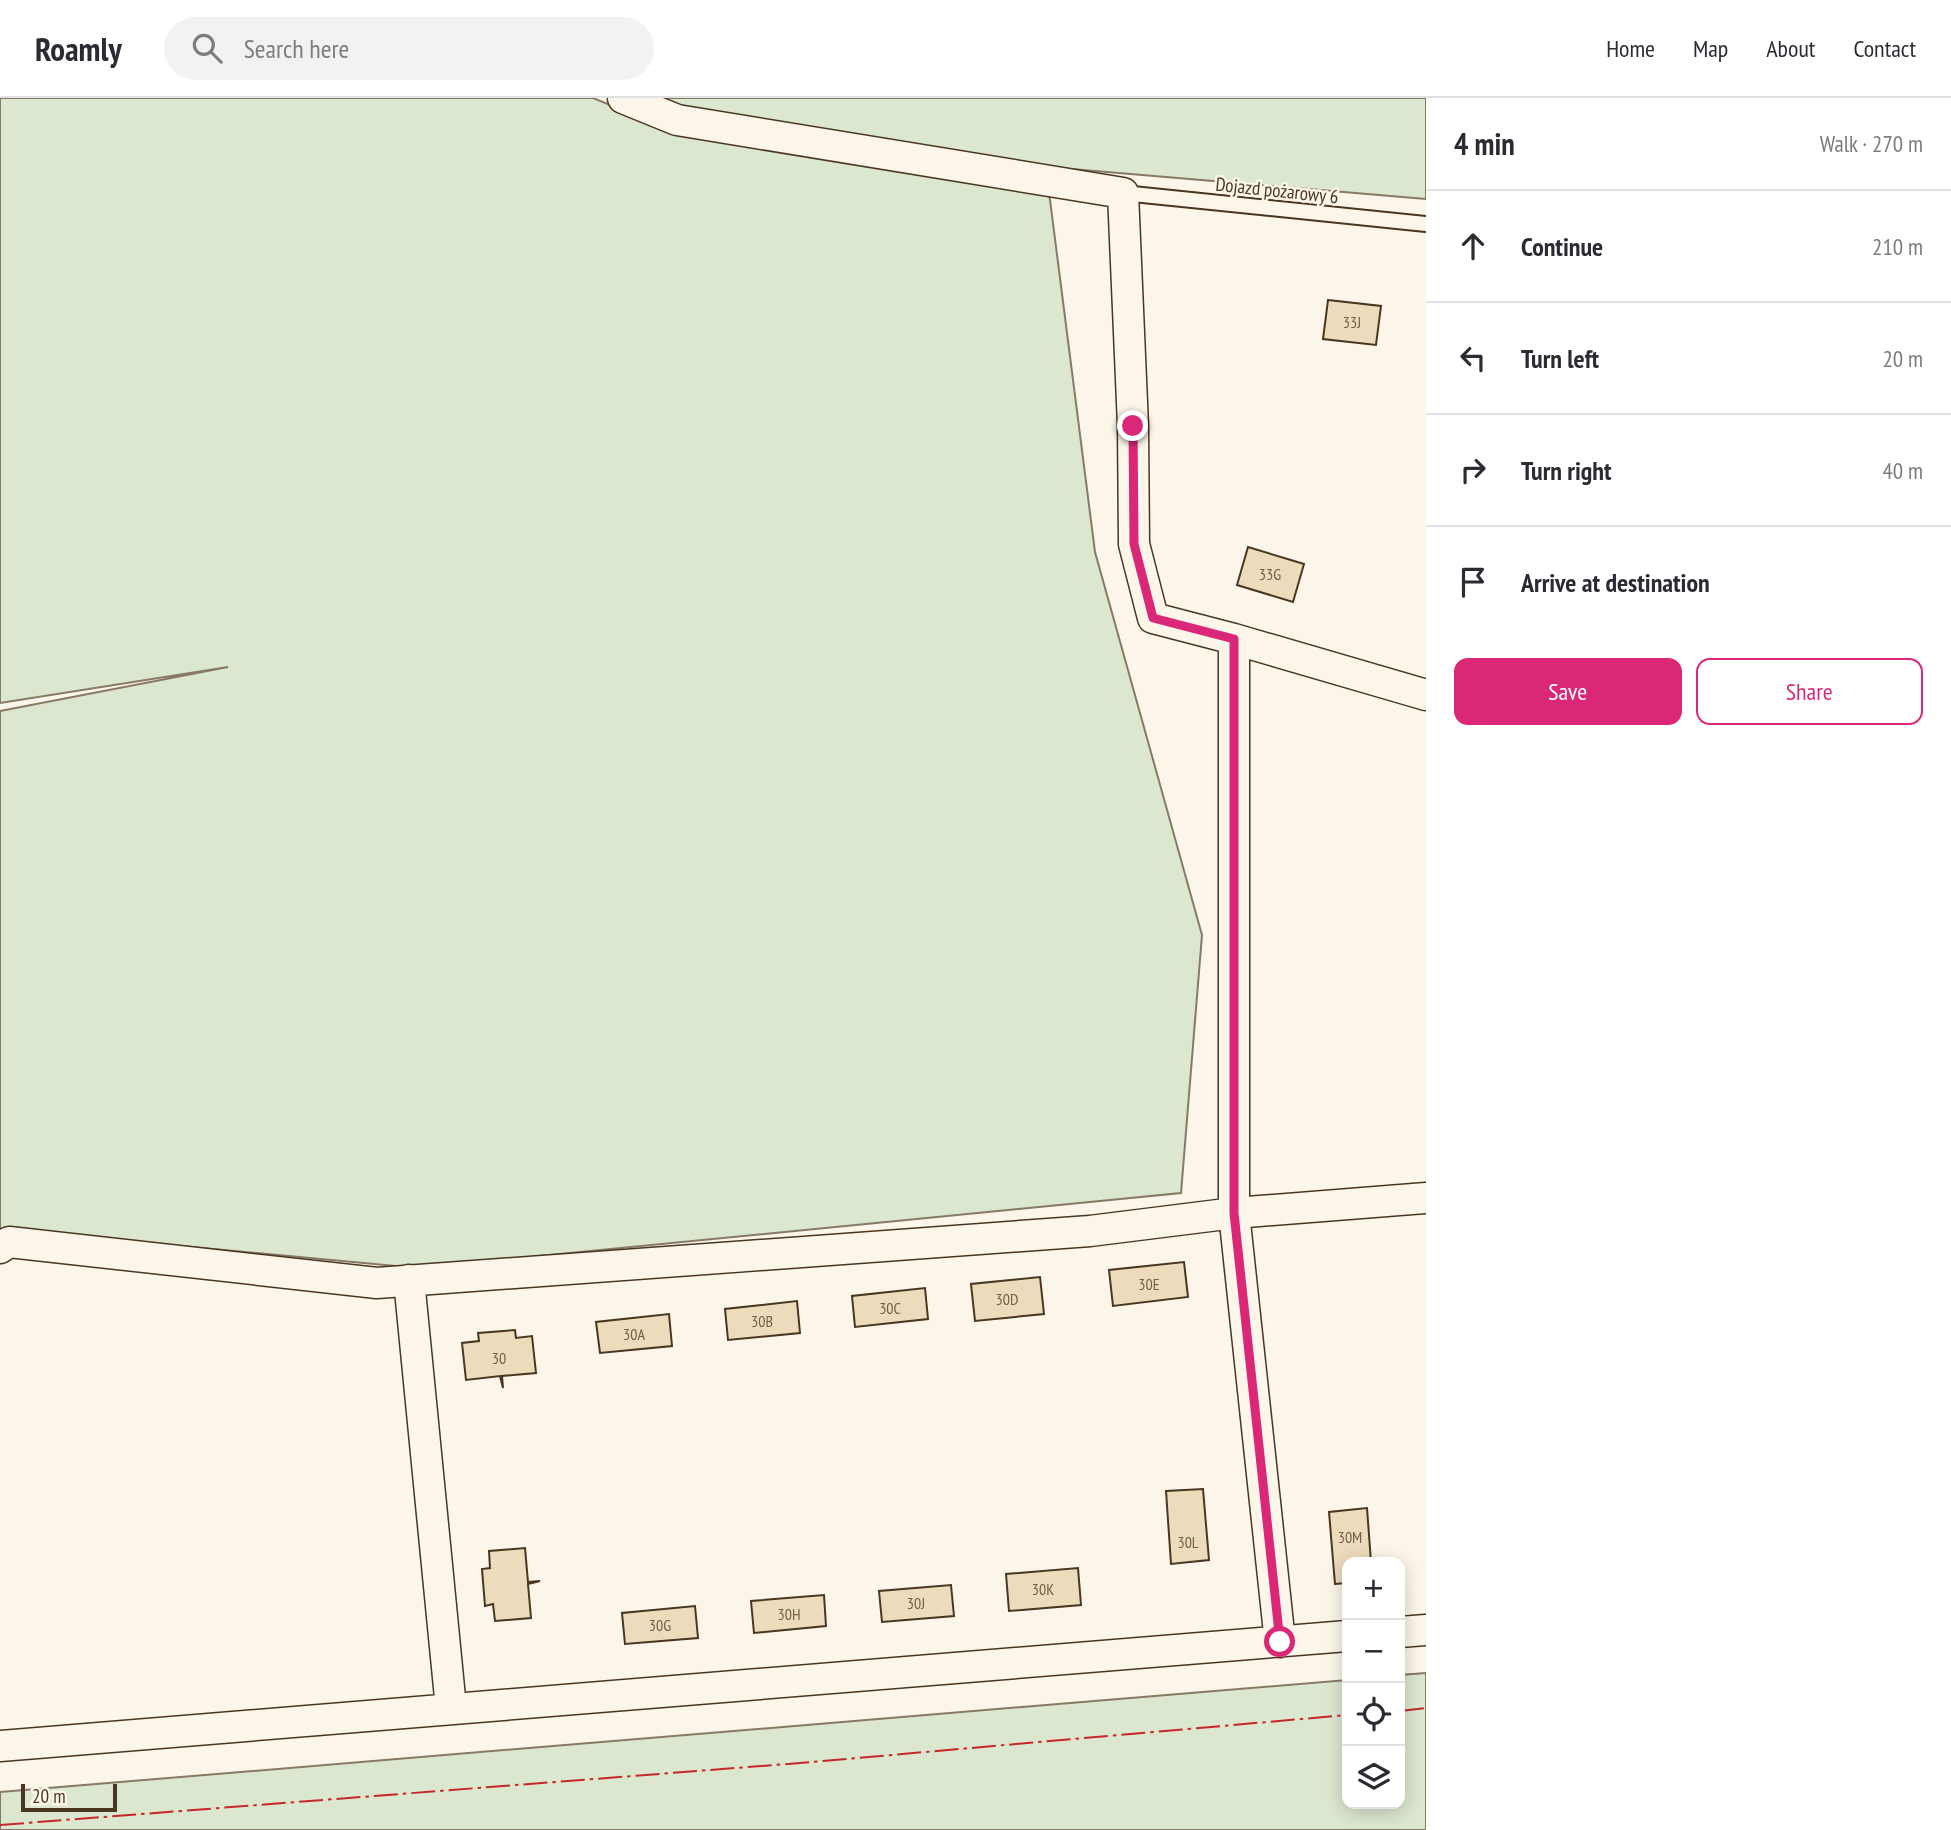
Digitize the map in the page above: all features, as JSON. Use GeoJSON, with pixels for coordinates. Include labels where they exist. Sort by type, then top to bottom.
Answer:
{"type":"FeatureCollection","features":[{"type":"Feature","properties":{"kind":"street"},"geometry":{"type":"LineString","coordinates":[[623,98],[677,120],[1123,193],[1133,426],[1134,544],[1153,618],[1426,695]]}},
{"type":"Feature","properties":{"kind":"street"},"geometry":{"type":"LineString","coordinates":[[1234,639],[1234,1213],[1280,1642]]}},
{"type":"Feature","properties":{"kind":"street"},"geometry":{"type":"LineString","coordinates":[[0,1248],[9,1242],[377,1283],[1090,1231],[1234,1213],[1426,1198]]}},
{"type":"Feature","properties":{"kind":"street"},"geometry":{"type":"LineString","coordinates":[[409,1280],[451,1707]]}},
{"type":"Feature","properties":{"kind":"street"},"geometry":{"type":"LineString","coordinates":[[1405,1632],[1426,1630]]}},
{"type":"Feature","properties":{"kind":"street"},"geometry":{"type":"LineString","coordinates":[[0,1746],[451,1707],[1342,1636]]}},
{"type":"Feature","properties":{"kind":"lane","name":"Dojazd pożarowy 6"},"geometry":{"type":"LineString","coordinates":[[1123,193],[1426,224]]}},
{"type":"Feature","properties":{"kind":"green space"},"geometry":{"type":"Polygon","coordinates":[[[0,98],[593,98],[672,130],[1049,192],[1095,552],[1202,935],[1181,1193],[417,1268],[0,1229],[0,711],[228,667],[0,703],[0,98]]]}},
{"type":"Feature","properties":{"kind":"green space"},"geometry":{"type":"Polygon","coordinates":[[[655,98],[1426,98],[1426,199],[1048,167],[690,112],[655,98]]]}},
{"type":"Feature","properties":{"kind":"green space"},"geometry":{"type":"Polygon","coordinates":[[[1426,1673],[1426,1830],[0,1830],[0,1792],[1342,1680],[1342,1809],[1405,1809],[1405,1675],[1426,1673]]]}},
{"type":"Feature","properties":{"kind":"building"},"geometry":{"type":"Polygon","coordinates":[[[1328,300],[1381,306],[1376,345],[1323,339],[1328,300]]]}},
{"type":"Feature","properties":{"kind":"building"},"geometry":{"type":"Polygon","coordinates":[[[1248,547],[1304,564],[1293,602],[1237,585],[1248,547]]]}},
{"type":"Feature","properties":{"kind":"building"},"geometry":{"type":"Polygon","coordinates":[[[1184,1262],[1188,1297],[1113,1306],[1109,1270],[1184,1262]]]}},
{"type":"Feature","properties":{"kind":"building"},"geometry":{"type":"Polygon","coordinates":[[[1040,1277],[1044,1314],[975,1321],[971,1284],[1040,1277]]]}},
{"type":"Feature","properties":{"kind":"building"},"geometry":{"type":"Polygon","coordinates":[[[925,1288],[928,1319],[855,1327],[852,1296],[925,1288]]]}},
{"type":"Feature","properties":{"kind":"building"},"geometry":{"type":"Polygon","coordinates":[[[797,1301],[800,1333],[728,1340],[725,1309],[797,1301]]]}},
{"type":"Feature","properties":{"kind":"building"},"geometry":{"type":"Polygon","coordinates":[[[669,1314],[672,1346],[600,1353],[596,1322],[669,1314]]]}},
{"type":"Feature","properties":{"kind":"building"},"geometry":{"type":"Polygon","coordinates":[[[515,1330],[516,1338],[532,1336],[536,1373],[502,1376],[503,1388],[500,1376],[466,1380],[462,1343],[479,1341],[478,1333],[515,1330]]]}},
{"type":"Feature","properties":{"kind":"building"},"geometry":{"type":"Polygon","coordinates":[[[1203,1489],[1209,1560],[1171,1564],[1166,1491],[1203,1489]]]}},
{"type":"Feature","properties":{"kind":"building"},"geometry":{"type":"Polygon","coordinates":[[[1367,1508],[1371,1557],[1342,1557],[1342,1583],[1335,1584],[1329,1512],[1367,1508]]]}},
{"type":"Feature","properties":{"kind":"building"},"geometry":{"type":"Polygon","coordinates":[[[525,1548],[528,1582],[540,1581],[528,1584],[531,1618],[495,1621],[493,1604],[485,1606],[482,1569],[490,1568],[489,1551],[525,1548]]]}},
{"type":"Feature","properties":{"kind":"building"},"geometry":{"type":"Polygon","coordinates":[[[1078,1568],[1081,1605],[1009,1611],[1006,1574],[1078,1568]]]}},
{"type":"Feature","properties":{"kind":"building"},"geometry":{"type":"Polygon","coordinates":[[[951,1585],[954,1616],[882,1622],[879,1591],[951,1585]]]}},
{"type":"Feature","properties":{"kind":"building"},"geometry":{"type":"Polygon","coordinates":[[[824,1595],[826,1626],[754,1633],[751,1601],[824,1595]]]}},
{"type":"Feature","properties":{"kind":"building"},"geometry":{"type":"Polygon","coordinates":[[[695,1606],[698,1638],[625,1644],[622,1613],[695,1606]]]}},
{"type":"Feature","properties":{"kind":"power"},"geometry":{"type":"LineString","coordinates":[[1405,1710],[1426,1708]]}},
{"type":"Feature","properties":{"kind":"power"},"geometry":{"type":"LineString","coordinates":[[0,1825],[800,1763],[1342,1715]]}},
{"type":"Feature","properties":{"kind":"route"},"geometry":{"type":"LineString","coordinates":[[1133,426],[1134,544],[1153,618],[1234,639],[1234,1213],[1280,1642]]}}]}
